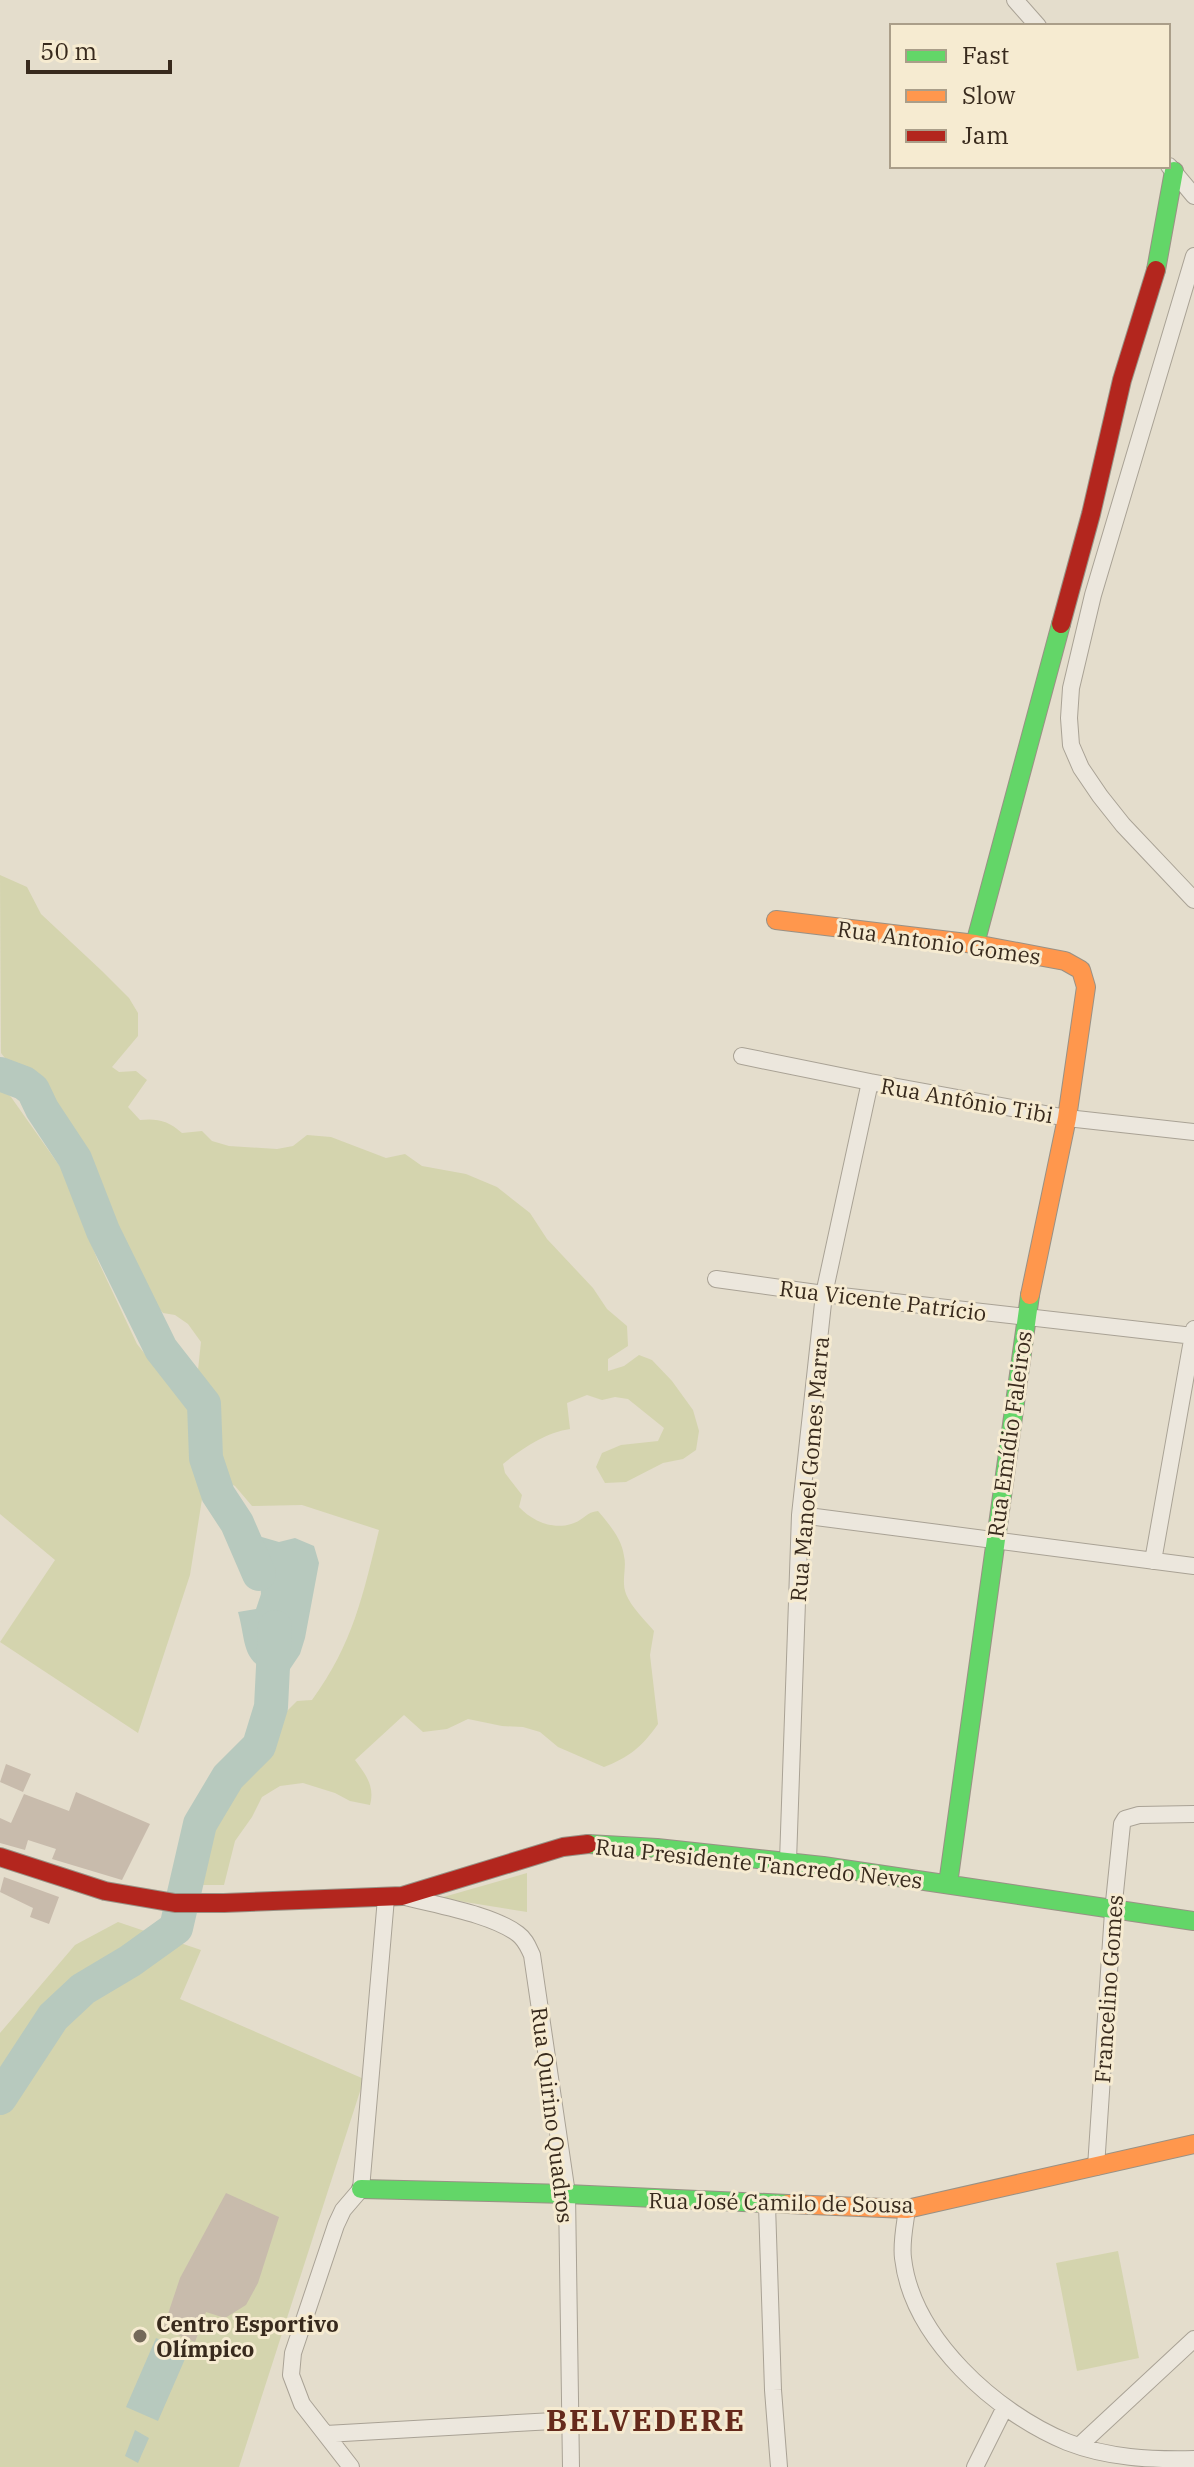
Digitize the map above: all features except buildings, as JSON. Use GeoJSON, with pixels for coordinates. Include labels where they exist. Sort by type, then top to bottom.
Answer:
{"type":"FeatureCollection","features":[{"type":"Feature","properties":{"kind":"street"},"geometry":{"type":"LineString","coordinates":[[1015,0],[1036,24]]}},
{"type":"Feature","properties":{"kind":"street"},"geometry":{"type":"LineString","coordinates":[[1171,168],[1194,196]]}},
{"type":"Feature","properties":{"kind":"street"},"geometry":{"type":"LineString","coordinates":[[975,944],[1091,514],[1122,380],[1155,278],[1171,168]]}},
{"type":"Feature","properties":{"kind":"street"},"geometry":{"type":"LineString","coordinates":[[1194,256],[1093,595],[1071,688],[1069,718],[1071,745],[1081,768],[1100,796],[1194,900]]}},
{"type":"Feature","properties":{"kind":"street","name":"Rua Antonio Gomes"},"geometry":{"type":"LineString","coordinates":[[776,920],[975,944],[1074,963],[1083,971],[1086,987]]}},
{"type":"Feature","properties":{"kind":"street","name":"Rua Emídio Faleiros"},"geometry":{"type":"LineString","coordinates":[[948,1884],[1025,1317],[1067,1118],[1086,987]]}},
{"type":"Feature","properties":{"kind":"street","name":"Rua Antônio Tibi"},"geometry":{"type":"LineString","coordinates":[[742,1056],[1067,1118],[1194,1132]]}},
{"type":"Feature","properties":{"kind":"street","name":"Rua Manoel Gomes Marra"},"geometry":{"type":"LineString","coordinates":[[788,1861],[800,1515],[824,1294],[870,1082]]}},
{"type":"Feature","properties":{"kind":"street","name":"Rua Vicente Patrício"},"geometry":{"type":"LineString","coordinates":[[716,1279],[824,1294],[1194,1334]]}},
{"type":"Feature","properties":{"kind":"street"},"geometry":{"type":"LineString","coordinates":[[1153,1561],[1194,1334]]}},
{"type":"Feature","properties":{"kind":"street"},"geometry":{"type":"LineString","coordinates":[[800,1515],[1194,1566]]}},
{"type":"Feature","properties":{"kind":"street","name":"Francelino Gomes"},"geometry":{"type":"LineString","coordinates":[[1096,2167],[1122,1824],[1131,1816],[1194,1814]]}},
{"type":"Feature","properties":{"kind":"street","name":"Rua Presidente Tancredo Neves"},"geometry":{"type":"LineString","coordinates":[[0,1857],[73,1882],[133,1897],[175,1903],[224,1903],[394,1897],[534,1855],[592,1843],[788,1861],[1113,1912],[1194,1921]]}},
{"type":"Feature","properties":{"kind":"street"},"geometry":{"type":"LineString","coordinates":[[351,2467],[302,2404],[291,2375],[293,2353],[336,2225],[343,2210],[361,2189],[394,1897]]}},
{"type":"Feature","properties":{"kind":"street","name":"Rua Quirino Quadros"},"geometry":{"type":"LineString","coordinates":[[394,1897],[499,1923],[526,1941],[532,1955],[567,2194],[571,2467]]}},
{"type":"Feature","properties":{"kind":"street","name":"Rua José Camilo de Sousa"},"geometry":{"type":"LineString","coordinates":[[361,2189],[567,2194],[907,2209],[1194,2144]]}},
{"type":"Feature","properties":{"kind":"street"},"geometry":{"type":"LineString","coordinates":[[767,2205],[773,2390],[779,2467]]}},
{"type":"Feature","properties":{"kind":"street"},"geometry":{"type":"LineString","coordinates":[[907,2209],[902,2255],[908,2285],[919,2313],[939,2344],[1005,2407],[1067,2442],[1128,2458],[1194,2459]]}},
{"type":"Feature","properties":{"kind":"street"},"geometry":{"type":"LineString","coordinates":[[1080,2445],[1194,2339]]}},
{"type":"Feature","properties":{"kind":"street"},"geometry":{"type":"LineString","coordinates":[[975,2467],[1005,2407]]}},
{"type":"Feature","properties":{"kind":"street"},"geometry":{"type":"LineString","coordinates":[[326,2434],[571,2420]]}},
{"type":"Feature","properties":{"kind":"green space"},"geometry":{"type":"Polygon","coordinates":[[[0,875],[27,887],[41,914],[129,998],[138,1013],[138,1036],[112,1067],[119,1072],[136,1071],[147,1080],[128,1107],[140,1120],[162,1121],[182,1133],[202,1131],[212,1141],[229,1146],[277,1149],[293,1146],[307,1135],[331,1137],[386,1158],[405,1154],[422,1166],[466,1174],[497,1187],[530,1213],[547,1239],[593,1288],[607,1309],[627,1326],[628,1346],[608,1359],[608,1371],[624,1366],[639,1355],[652,1360],[693,1410],[699,1431],[696,1450],[683,1459],[663,1463],[626,1482],[605,1483],[596,1467],[602,1453],[621,1445],[658,1441],[664,1428],[628,1399],[615,1397],[602,1400],[587,1395],[567,1403],[570,1429],[535,1442],[503,1464],[505,1473],[522,1495],[519,1507],[530,1517],[559,1526],[574,1523],[598,1511],[621,1544],[626,1594],[654,1631],[650,1655],[658,1724],[647,1739],[628,1755],[604,1767],[558,1747],[540,1732],[523,1727],[468,1719],[447,1729],[423,1732],[404,1715],[355,1760],[370,1786],[370,1805],[350,1801],[303,1783],[280,1786],[262,1797],[235,1841],[224,1885],[199,1885],[196,1880],[202,1856],[218,1813],[231,1797],[239,1779],[261,1756],[277,1721],[297,1701],[312,1700],[338,1659],[362,1598],[379,1530],[302,1505],[252,1506],[235,1486],[226,1481],[221,1460],[216,1399],[197,1379],[201,1342],[188,1324],[175,1315],[163,1313],[148,1297],[112,1225],[85,1151],[74,1135],[60,1125],[36,1084],[15,1071],[1,1053],[0,875]]]}},
{"type":"Feature","properties":{"kind":"green space"},"geometry":{"type":"Polygon","coordinates":[[[0,1086],[61,1168],[98,1261],[137,1344],[192,1414],[202,1499],[190,1575],[138,1733],[0,1642],[55,1560],[0,1514],[0,1086]]]}},
{"type":"Feature","properties":{"kind":"green space"},"geometry":{"type":"Polygon","coordinates":[[[527,1873],[527,1912],[440,1898],[527,1873]]]}},
{"type":"Feature","properties":{"kind":"green space","name":"Centro Esportivo Olímpico"},"geometry":{"type":"Polygon","coordinates":[[[118,1922],[201,1950],[180,1999],[364,2079],[239,2467],[0,2467],[0,2033],[75,1945],[118,1922]]]}},
{"type":"Feature","properties":{"kind":"green space"},"geometry":{"type":"Polygon","coordinates":[[[1118,2251],[1139,2358],[1077,2371],[1056,2263],[1118,2251]]]}},
{"type":"Feature","properties":{"kind":"shaded area"},"geometry":{"type":"Polygon","coordinates":[[[0,1065],[34,1085],[55,1129],[29,1093],[0,1079],[0,1065]]]}},
{"type":"Feature","properties":{"kind":"shaded area"},"geometry":{"type":"Polygon","coordinates":[[[241,1531],[279,1542],[295,1538],[314,1546],[319,1563],[300,1654],[288,1672],[278,1675],[257,1665],[247,1651],[238,1612],[256,1609],[261,1594],[260,1578],[246,1556],[241,1531]]]}},
{"type":"Feature","properties":{"kind":"shaded area"},"geometry":{"type":"Polygon","coordinates":[[[156,2338],[188,2352],[158,2421],[126,2407],[156,2338]]]}},
{"type":"Feature","properties":{"kind":"shaded area"},"geometry":{"type":"Polygon","coordinates":[[[135,2430],[149,2438],[138,2463],[125,2456],[135,2430]]]}},
{"type":"Feature","properties":{"kind":"waterway"},"geometry":{"type":"LineString","coordinates":[[0,1074],[33,1090],[75,1159],[103,1231],[161,1349],[204,1404],[206,1458],[218,1494],[237,1523],[259,1574]]}},
{"type":"Feature","properties":{"kind":"waterway"},"geometry":{"type":"LineString","coordinates":[[0,2098],[53,2017],[83,1989],[176,1928],[200,1824],[228,1777],[259,1746],[271,1707],[275,1627]]}},
{"type":"Feature","properties":{"kind":"traffic: fast"},"geometry":{"type":"LineString","coordinates":[[1156,270],[1174,171]]}},
{"type":"Feature","properties":{"kind":"traffic: fast"},"geometry":{"type":"LineString","coordinates":[[975,944],[1061,624]]}},
{"type":"Feature","properties":{"kind":"traffic: fast"},"geometry":{"type":"LineString","coordinates":[[948,1884],[1030,1295]]}},
{"type":"Feature","properties":{"kind":"traffic: fast"},"geometry":{"type":"LineString","coordinates":[[588,1844],[657,1848],[823,1866],[1194,1921]]}},
{"type":"Feature","properties":{"kind":"traffic: fast"},"geometry":{"type":"LineString","coordinates":[[361,2189],[788,2204]]}},
{"type":"Feature","properties":{"kind":"traffic: slow"},"geometry":{"type":"LineString","coordinates":[[776,920],[975,944],[1065,961],[1081,970],[1086,987],[1067,1118],[1030,1295]]}},
{"type":"Feature","properties":{"kind":"traffic: slow"},"geometry":{"type":"LineString","coordinates":[[788,2204],[907,2209],[1194,2144]]}},
{"type":"Feature","properties":{"kind":"traffic: jam"},"geometry":{"type":"LineString","coordinates":[[1061,624],[1091,514],[1122,380],[1156,270]]}},
{"type":"Feature","properties":{"kind":"traffic: jam"},"geometry":{"type":"LineString","coordinates":[[0,1857],[105,1891],[175,1903],[224,1903],[402,1896],[563,1847],[588,1844]]}},
{"type":"Feature","properties":{"kind":"place","name":"Centro Esportivo Olímpico"},"geometry":{"type":"Point","coordinates":[140,2336]}},
{"type":"Feature","properties":{"kind":"district","name":"BELVEDERE"},"geometry":{"type":"Point","coordinates":[646,2419]}}]}
